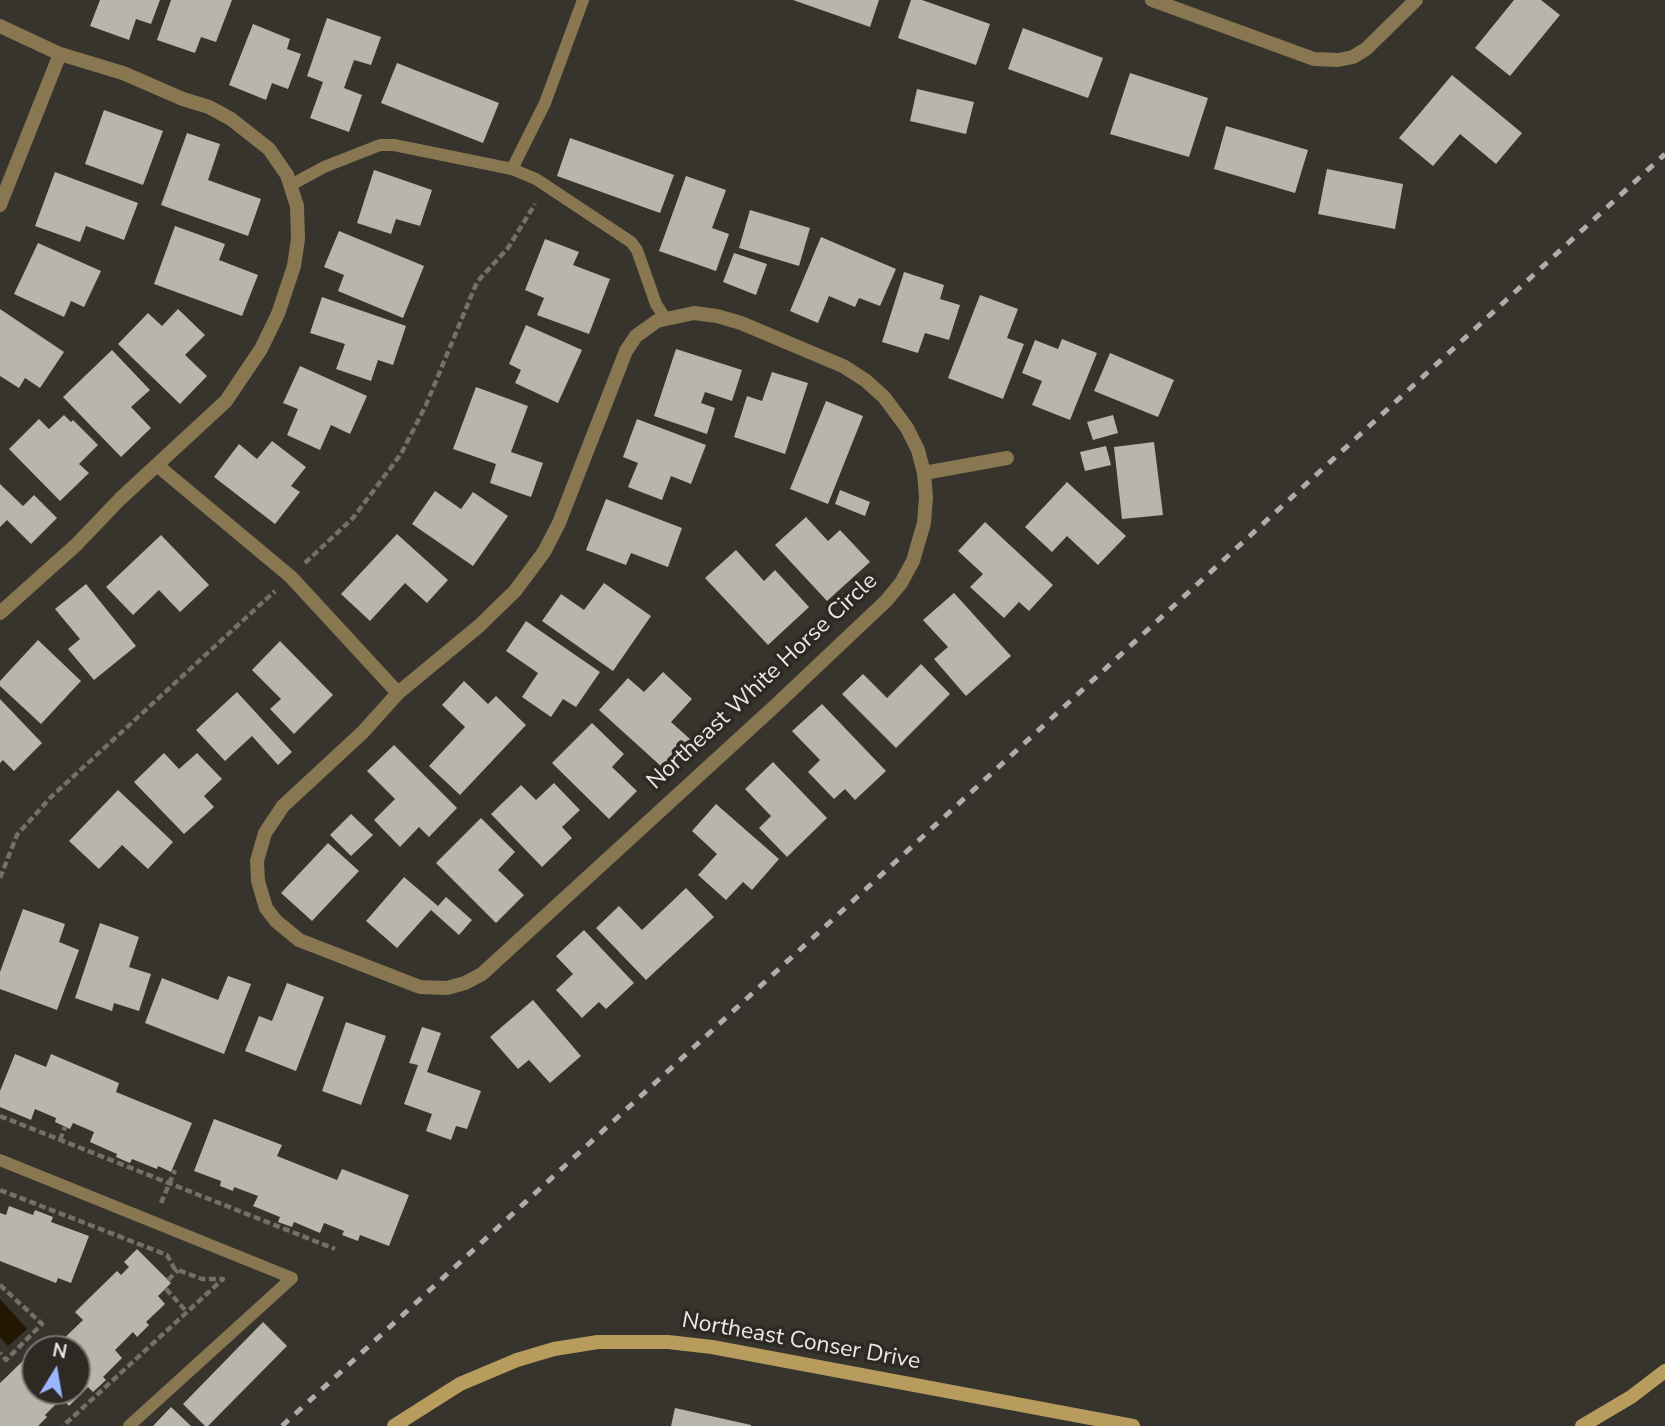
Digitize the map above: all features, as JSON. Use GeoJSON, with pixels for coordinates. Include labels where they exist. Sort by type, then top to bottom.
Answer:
{"type":"FeatureCollection","features":[{"type":"Feature","properties":{"kind":"street"},"geometry":{"type":"LineString","coordinates":[[1152,0],[1314,59],[1338,60],[1353,57],[1366,49],[1416,0]]}},
{"type":"Feature","properties":{"kind":"street"},"geometry":{"type":"LineString","coordinates":[[0,26],[60,54],[122,73],[209,107],[231,119],[269,149],[291,185],[297,206],[298,239],[294,266],[278,314],[261,349],[226,401],[0,613]]}},
{"type":"Feature","properties":{"kind":"street"},"geometry":{"type":"LineString","coordinates":[[0,205],[60,54]]}},
{"type":"Feature","properties":{"kind":"street","name":"Northeast White Horse Circle"},"geometry":{"type":"LineString","coordinates":[[694,313],[741,323],[843,366],[865,380],[884,397],[907,428],[918,450],[924,473],[924,523],[913,561],[901,583],[886,601],[482,974],[466,983],[447,988],[420,987],[299,940],[266,908],[258,881],[257,861],[265,833],[283,806],[363,732],[398,693],[479,626],[515,591],[544,552],[559,523],[626,351],[636,336],[665,318],[694,313]]}},
{"type":"Feature","properties":{"kind":"street"},"geometry":{"type":"LineString","coordinates":[[924,473],[1007,458]]}},
{"type":"Feature","properties":{"kind":"street"},"geometry":{"type":"LineString","coordinates":[[158,466],[291,577],[398,693]]}},
{"type":"Feature","properties":{"kind":"street","name":"Northeast Conser Drive"},"geometry":{"type":"LineString","coordinates":[[394,1426],[460,1384],[517,1360],[554,1349],[598,1342],[668,1342],[712,1347],[1127,1425]]}},
{"type":"Feature","properties":{"kind":"street"},"geometry":{"type":"LineString","coordinates":[[1582,1426],[1631,1397],[1665,1371]]}},
{"type":"Feature","properties":{"kind":"lane"},"geometry":{"type":"LineString","coordinates":[[512,169],[545,103],[583,0]]}},
{"type":"Feature","properties":{"kind":"lane"},"geometry":{"type":"LineString","coordinates":[[291,185],[324,167],[380,145],[394,145],[512,169],[536,179],[631,242],[637,250],[656,304],[665,318]]}},
{"type":"Feature","properties":{"kind":"lane"},"geometry":{"type":"LineString","coordinates":[[0,1160],[292,1278],[130,1426]]}},
{"type":"Feature","properties":{"kind":"path"},"geometry":{"type":"LineString","coordinates":[[0,1116],[334,1248]]}},
{"type":"Feature","properties":{"kind":"path"},"geometry":{"type":"LineString","coordinates":[[60,1140],[65,1127]]}},
{"type":"Feature","properties":{"kind":"path"},"geometry":{"type":"LineString","coordinates":[[159,1207],[175,1170]]}},
{"type":"Feature","properties":{"kind":"path"},"geometry":{"type":"LineString","coordinates":[[0,1190],[167,1255],[178,1270],[202,1279],[223,1279],[64,1426]]}},
{"type":"Feature","properties":{"kind":"path"},"geometry":{"type":"LineString","coordinates":[[168,1280],[178,1270]]}},
{"type":"Feature","properties":{"kind":"path"},"geometry":{"type":"LineString","coordinates":[[0,1285],[42,1324],[6,1360],[0,1353]]}},
{"type":"Feature","properties":{"kind":"path"},"geometry":{"type":"LineString","coordinates":[[166,1289],[187,1312]]}},
{"type":"Feature","properties":{"kind":"shaded area"},"geometry":{"type":"Polygon","coordinates":[[[0,1299],[27,1329],[8,1346],[0,1337],[0,1299]]]}},
{"type":"Feature","properties":{"kind":"building"},"geometry":{"type":"Polygon","coordinates":[[[100,0],[160,0],[151,24],[136,19],[129,40],[90,26],[100,0]]]}},
{"type":"Feature","properties":{"kind":"building"},"geometry":{"type":"Polygon","coordinates":[[[171,0],[232,0],[216,42],[201,37],[195,53],[157,40],[171,0]]]}},
{"type":"Feature","properties":{"kind":"building"},"geometry":{"type":"Polygon","coordinates":[[[793,0],[879,0],[870,27],[793,0]]]}},
{"type":"Feature","properties":{"kind":"building"},"geometry":{"type":"Polygon","coordinates":[[[911,0],[922,0],[990,24],[976,65],[898,38],[911,0]]]}},
{"type":"Feature","properties":{"kind":"building"},"geometry":{"type":"Polygon","coordinates":[[[1514,0],[1541,0],[1560,15],[1510,76],[1475,48],[1514,0]]]}},
{"type":"Feature","properties":{"kind":"building"},"geometry":{"type":"Polygon","coordinates":[[[327,18],[381,37],[371,65],[354,60],[344,88],[362,95],[349,132],[310,118],[323,82],[307,76],[327,18]]]}},
{"type":"Feature","properties":{"kind":"building"},"geometry":{"type":"Polygon","coordinates":[[[253,24],[290,39],[287,49],[301,54],[288,89],[272,83],[266,100],[229,85],[253,24]]]}},
{"type":"Feature","properties":{"kind":"building"},"geometry":{"type":"Polygon","coordinates":[[[1023,28],[1103,58],[1088,98],[1008,69],[1023,28]]]}},
{"type":"Feature","properties":{"kind":"building"},"geometry":{"type":"Polygon","coordinates":[[[397,63],[499,103],[483,143],[381,103],[397,63]]]}},
{"type":"Feature","properties":{"kind":"building"},"geometry":{"type":"Polygon","coordinates":[[[1130,73],[1208,98],[1189,157],[1110,134],[1130,73]]]}},
{"type":"Feature","properties":{"kind":"building"},"geometry":{"type":"Polygon","coordinates":[[[1452,75],[1522,133],[1496,164],[1460,134],[1433,166],[1399,138],[1452,75]]]}},
{"type":"Feature","properties":{"kind":"building"},"geometry":{"type":"Polygon","coordinates":[[[917,89],[974,102],[966,134],[910,121],[917,89]]]}},
{"type":"Feature","properties":{"kind":"building"},"geometry":{"type":"Polygon","coordinates":[[[104,110],[163,131],[143,185],[85,164],[104,110]]]}},
{"type":"Feature","properties":{"kind":"building"},"geometry":{"type":"Polygon","coordinates":[[[1226,126],[1308,150],[1295,193],[1214,169],[1226,126]]]}},
{"type":"Feature","properties":{"kind":"building"},"geometry":{"type":"Polygon","coordinates":[[[187,133],[220,144],[208,180],[261,199],[248,236],[161,205],[187,133]]]}},
{"type":"Feature","properties":{"kind":"building"},"geometry":{"type":"Polygon","coordinates":[[[570,138],[674,175],[660,213],[557,176],[570,138]]]}},
{"type":"Feature","properties":{"kind":"building"},"geometry":{"type":"Polygon","coordinates":[[[1327,169],[1403,184],[1395,229],[1318,214],[1327,169]]]}},
{"type":"Feature","properties":{"kind":"building"},"geometry":{"type":"Polygon","coordinates":[[[374,170],[432,190],[420,226],[396,219],[391,234],[357,223],[374,170]]]}},
{"type":"Feature","properties":{"kind":"building"},"geometry":{"type":"Polygon","coordinates":[[[55,172],[138,203],[124,240],[86,226],[80,242],[35,226],[55,172]]]}},
{"type":"Feature","properties":{"kind":"building"},"geometry":{"type":"Polygon","coordinates":[[[686,176],[726,190],[712,228],[729,234],[716,271],[659,251],[686,176]]]}},
{"type":"Feature","properties":{"kind":"building"},"geometry":{"type":"Polygon","coordinates":[[[750,210],[810,228],[799,266],[739,248],[750,210]]]}},
{"type":"Feature","properties":{"kind":"building"},"geometry":{"type":"Polygon","coordinates":[[[175,226],[225,244],[219,260],[258,275],[242,316],[154,284],[175,226]]]}},
{"type":"Feature","properties":{"kind":"building"},"geometry":{"type":"Polygon","coordinates":[[[339,231],[424,266],[403,318],[338,291],[344,275],[324,267],[339,231]]]}},
{"type":"Feature","properties":{"kind":"building"},"geometry":{"type":"Polygon","coordinates":[[[821,237],[896,269],[880,306],[859,298],[855,307],[829,296],[818,323],[790,311],[821,237]]]}},
{"type":"Feature","properties":{"kind":"building"},"geometry":{"type":"Polygon","coordinates":[[[545,239],[579,252],[573,265],[610,279],[589,334],[537,315],[544,298],[525,290],[545,239]]]}},
{"type":"Feature","properties":{"kind":"building"},"geometry":{"type":"Polygon","coordinates":[[[38,243],[101,271],[84,307],[71,301],[64,317],[14,294],[38,243]]]}},
{"type":"Feature","properties":{"kind":"building"},"geometry":{"type":"Polygon","coordinates":[[[734,253],[767,264],[756,295],[723,282],[734,253]]]}},
{"type":"Feature","properties":{"kind":"building"},"geometry":{"type":"Polygon","coordinates":[[[904,272],[944,285],[940,299],[960,305],[949,340],[925,333],[918,353],[882,342],[904,272]]]}},
{"type":"Feature","properties":{"kind":"building"},"geometry":{"type":"Polygon","coordinates":[[[980,295],[1018,309],[1007,338],[1024,344],[1003,399],[948,378],[980,295]]]}},
{"type":"Feature","properties":{"kind":"building"},"geometry":{"type":"Polygon","coordinates":[[[322,297],[406,326],[393,365],[378,360],[371,381],[336,369],[345,344],[310,333],[322,297]]]}},
{"type":"Feature","properties":{"kind":"building"},"geometry":{"type":"Polygon","coordinates":[[[0,309],[64,352],[40,388],[25,378],[19,388],[0,376],[0,309]]]}},
{"type":"Feature","properties":{"kind":"building"},"geometry":{"type":"Polygon","coordinates":[[[178,309],[205,335],[185,355],[207,376],[180,404],[118,344],[148,313],[162,326],[178,309]]]}},
{"type":"Feature","properties":{"kind":"building"},"geometry":{"type":"Polygon","coordinates":[[[526,325],[582,350],[558,403],[515,383],[521,370],[509,364],[526,325]]]}},
{"type":"Feature","properties":{"kind":"building"},"geometry":{"type":"Polygon","coordinates":[[[1062,339],[1097,353],[1070,420],[1032,405],[1042,381],[1022,373],[1035,340],[1058,349],[1062,339]]]}},
{"type":"Feature","properties":{"kind":"building"},"geometry":{"type":"Polygon","coordinates":[[[676,349],[742,370],[732,401],[705,392],[701,403],[715,408],[707,434],[654,416],[676,349]]]}},
{"type":"Feature","properties":{"kind":"building"},"geometry":{"type":"Polygon","coordinates":[[[112,350],[150,390],[131,407],[151,428],[121,457],[63,397],[112,350]]]}},
{"type":"Feature","properties":{"kind":"building"},"geometry":{"type":"Polygon","coordinates":[[[1110,353],[1174,380],[1158,417],[1094,391],[1110,353]]]}},
{"type":"Feature","properties":{"kind":"building"},"geometry":{"type":"Polygon","coordinates":[[[300,366],[367,396],[350,434],[331,425],[320,450],[287,435],[298,409],[283,403],[300,366]]]}},
{"type":"Feature","properties":{"kind":"building"},"geometry":{"type":"Polygon","coordinates":[[[772,372],[808,383],[785,454],[734,437],[747,396],[762,401],[772,372]]]}},
{"type":"Feature","properties":{"kind":"building"},"geometry":{"type":"Polygon","coordinates":[[[476,387],[528,406],[511,452],[543,463],[531,497],[490,483],[496,464],[453,449],[476,387]]]}},
{"type":"Feature","properties":{"kind":"building"},"geometry":{"type":"Polygon","coordinates":[[[826,401],[863,416],[828,504],[790,489],[826,401]]]}},
{"type":"Feature","properties":{"kind":"building"},"geometry":{"type":"Polygon","coordinates":[[[64,415],[71,422],[73,420],[98,445],[79,464],[89,473],[60,501],[9,449],[39,419],[49,429],[64,415]]]}},
{"type":"Feature","properties":{"kind":"building"},"geometry":{"type":"Polygon","coordinates":[[[1113,415],[1118,433],[1093,440],[1087,422],[1113,415]]]}},
{"type":"Feature","properties":{"kind":"building"},"geometry":{"type":"Polygon","coordinates":[[[637,419],[706,445],[691,484],[671,476],[662,500],[628,487],[638,463],[623,457],[637,419]]]}},
{"type":"Feature","properties":{"kind":"building"},"geometry":{"type":"Polygon","coordinates":[[[272,441],[306,467],[291,486],[300,492],[275,524],[214,477],[239,444],[257,459],[272,441]]]}},
{"type":"Feature","properties":{"kind":"building"},"geometry":{"type":"Polygon","coordinates":[[[1154,442],[1163,515],[1122,519],[1114,447],[1154,442]]]}},
{"type":"Feature","properties":{"kind":"building"},"geometry":{"type":"Polygon","coordinates":[[[1106,446],[1111,465],[1085,471],[1080,452],[1106,446]]]}},
{"type":"Feature","properties":{"kind":"building"},"geometry":{"type":"Polygon","coordinates":[[[1067,482],[1126,536],[1098,565],[1067,536],[1052,552],[1025,527],[1067,482]]]}},
{"type":"Feature","properties":{"kind":"building"},"geometry":{"type":"Polygon","coordinates":[[[0,484],[23,506],[34,495],[57,518],[31,544],[7,520],[0,527],[0,484]]]}},
{"type":"Feature","properties":{"kind":"building"},"geometry":{"type":"Polygon","coordinates":[[[840,490],[870,502],[865,516],[835,504],[840,490]]]}},
{"type":"Feature","properties":{"kind":"building"},"geometry":{"type":"Polygon","coordinates":[[[435,491],[461,509],[473,492],[508,516],[473,566],[412,524],[435,491]]]}},
{"type":"Feature","properties":{"kind":"building"},"geometry":{"type":"Polygon","coordinates":[[[606,499],[682,528],[668,567],[631,553],[626,565],[586,550],[606,499]]]}},
{"type":"Feature","properties":{"kind":"building"},"geometry":{"type":"Polygon","coordinates":[[[806,517],[828,541],[840,530],[870,562],[827,601],[775,545],[806,517]]]}},
{"type":"Feature","properties":{"kind":"building"},"geometry":{"type":"Polygon","coordinates":[[[985,522],[1053,585],[1029,611],[1019,602],[1004,618],[970,587],[983,574],[958,551],[985,522]]]}},
{"type":"Feature","properties":{"kind":"building"},"geometry":{"type":"Polygon","coordinates":[[[397,534],[448,580],[427,603],[405,583],[370,621],[341,594],[397,534]]]}},
{"type":"Feature","properties":{"kind":"building"},"geometry":{"type":"Polygon","coordinates":[[[161,535],[209,585],[180,612],[159,590],[133,615],[106,587],[161,535]]]}},
{"type":"Feature","properties":{"kind":"building"},"geometry":{"type":"Polygon","coordinates":[[[736,550],[764,581],[775,570],[809,607],[768,645],[705,578],[736,550]]]}},
{"type":"Feature","properties":{"kind":"building"},"geometry":{"type":"Polygon","coordinates":[[[604,583],[651,616],[613,671],[542,621],[561,594],[584,610],[604,583]]]}},
{"type":"Feature","properties":{"kind":"building"},"geometry":{"type":"Polygon","coordinates":[[[86,584],[136,646],[94,680],[68,649],[80,639],[55,609],[86,584]]]}},
{"type":"Feature","properties":{"kind":"building"},"geometry":{"type":"Polygon","coordinates":[[[954,593],[1011,656],[966,696],[934,659],[948,647],[923,620],[954,593]]]}},
{"type":"Feature","properties":{"kind":"building"},"geometry":{"type":"Polygon","coordinates":[[[526,621],[600,672],[576,707],[563,699],[551,717],[522,697],[538,673],[506,651],[526,621]]]}},
{"type":"Feature","properties":{"kind":"building"},"geometry":{"type":"Polygon","coordinates":[[[38,640],[81,681],[41,724],[0,686],[0,681],[38,640]]]}},
{"type":"Feature","properties":{"kind":"building"},"geometry":{"type":"Polygon","coordinates":[[[280,641],[333,695],[294,734],[270,709],[281,699],[252,670],[280,641]]]}},
{"type":"Feature","properties":{"kind":"building"},"geometry":{"type":"Polygon","coordinates":[[[921,664],[950,694],[896,748],[842,694],[863,674],[887,698],[921,664]]]}},
{"type":"Feature","properties":{"kind":"building"},"geometry":{"type":"Polygon","coordinates":[[[663,672],[692,699],[671,722],[690,739],[663,768],[599,710],[628,678],[644,692],[663,672]]]}},
{"type":"Feature","properties":{"kind":"building"},"geometry":{"type":"Polygon","coordinates":[[[464,681],[488,704],[496,696],[526,725],[460,795],[429,766],[465,727],[442,705],[464,681]]]}},
{"type":"Feature","properties":{"kind":"building"},"geometry":{"type":"Polygon","coordinates":[[[237,692],[292,752],[278,765],[252,736],[225,761],[196,730],[237,692]]]}},
{"type":"Feature","properties":{"kind":"building"},"geometry":{"type":"Polygon","coordinates":[[[0,699],[42,743],[14,771],[3,760],[0,763],[0,699]]]}},
{"type":"Feature","properties":{"kind":"building"},"geometry":{"type":"Polygon","coordinates":[[[822,704],[886,771],[855,800],[845,789],[834,799],[808,772],[820,760],[792,731],[822,704]]]}},
{"type":"Feature","properties":{"kind":"building"},"geometry":{"type":"Polygon","coordinates":[[[592,723],[624,754],[612,767],[637,791],[609,819],[552,763],[592,723]]]}},
{"type":"Feature","properties":{"kind":"building"},"geometry":{"type":"Polygon","coordinates":[[[394,745],[457,808],[429,837],[419,827],[400,847],[374,820],[395,799],[367,771],[394,745]]]}},
{"type":"Feature","properties":{"kind":"building"},"geometry":{"type":"Polygon","coordinates":[[[164,753],[179,769],[197,753],[222,779],[204,796],[214,807],[184,834],[134,782],[164,753]]]}},
{"type":"Feature","properties":{"kind":"building"},"geometry":{"type":"Polygon","coordinates":[[[773,762],[827,818],[787,857],[759,828],[771,816],[745,789],[773,762]]]}},
{"type":"Feature","properties":{"kind":"building"},"geometry":{"type":"Polygon","coordinates":[[[554,783],[580,810],[562,827],[572,838],[542,867],[491,814],[521,785],[536,800],[554,783]]]}},
{"type":"Feature","properties":{"kind":"building"},"geometry":{"type":"Polygon","coordinates":[[[118,790],[173,842],[148,869],[122,845],[99,869],[69,841],[118,790]]]}},
{"type":"Feature","properties":{"kind":"building"},"geometry":{"type":"Polygon","coordinates":[[[716,804],[779,859],[752,890],[743,882],[726,900],[698,875],[717,854],[692,831],[716,804]]]}},
{"type":"Feature","properties":{"kind":"building"},"geometry":{"type":"Polygon","coordinates":[[[351,814],[373,835],[351,856],[330,835],[351,814]]]}},
{"type":"Feature","properties":{"kind":"building"},"geometry":{"type":"Polygon","coordinates":[[[481,818],[515,852],[498,870],[524,895],[496,923],[436,863],[481,818]]]}},
{"type":"Feature","properties":{"kind":"building"},"geometry":{"type":"Polygon","coordinates":[[[328,843],[359,871],[312,921],[281,893],[328,843]]]}},
{"type":"Feature","properties":{"kind":"building"},"geometry":{"type":"Polygon","coordinates":[[[404,877],[438,906],[446,897],[472,920],[459,935],[431,910],[397,948],[366,921],[404,877]]]}},
{"type":"Feature","properties":{"kind":"building"},"geometry":{"type":"Polygon","coordinates":[[[686,888],[714,917],[646,980],[596,928],[619,906],[642,930],[686,888]]]}},
{"type":"Feature","properties":{"kind":"building"},"geometry":{"type":"Polygon","coordinates":[[[23,909],[65,924],[59,942],[79,950],[57,1010],[0,989],[0,972],[23,909]]]}},
{"type":"Feature","properties":{"kind":"building"},"geometry":{"type":"Polygon","coordinates":[[[100,923],[139,937],[129,967],[151,974],[139,1011],[114,1003],[112,1011],[75,998],[100,923]]]}},
{"type":"Feature","properties":{"kind":"building"},"geometry":{"type":"Polygon","coordinates":[[[584,930],[634,983],[606,1009],[599,1002],[582,1018],[556,990],[573,974],[556,956],[584,930]]]}},
{"type":"Feature","properties":{"kind":"building"},"geometry":{"type":"Polygon","coordinates":[[[228,976],[251,984],[224,1054],[145,1023],[162,978],[218,1000],[228,976]]]}},
{"type":"Feature","properties":{"kind":"building"},"geometry":{"type":"Polygon","coordinates":[[[287,983],[324,997],[296,1071],[245,1051],[259,1016],[272,1021],[287,983]]]}},
{"type":"Feature","properties":{"kind":"building"},"geometry":{"type":"Polygon","coordinates":[[[533,1000],[581,1056],[550,1083],[529,1060],[518,1069],[490,1037],[533,1000]]]}},
{"type":"Feature","properties":{"kind":"building"},"geometry":{"type":"Polygon","coordinates":[[[346,1022],[386,1036],[361,1105],[322,1091],[346,1022]]]}},
{"type":"Feature","properties":{"kind":"building"},"geometry":{"type":"Polygon","coordinates":[[[422,1027],[441,1033],[427,1072],[481,1091],[467,1129],[456,1126],[451,1140],[426,1131],[432,1114],[404,1104],[418,1065],[409,1063],[422,1027]]]}},
{"type":"Feature","properties":{"kind":"building"},"geometry":{"type":"Polygon","coordinates":[[[15,1054],[46,1067],[51,1054],[119,1083],[116,1092],[192,1123],[171,1172],[158,1166],[157,1169],[132,1159],[130,1163],[116,1157],[117,1154],[90,1142],[94,1132],[73,1123],[70,1129],[55,1122],[56,1118],[35,1109],[31,1120],[0,1107],[0,1091],[15,1054]]]}},
{"type":"Feature","properties":{"kind":"building"},"geometry":{"type":"Polygon","coordinates":[[[214,1119],[282,1145],[277,1156],[337,1180],[342,1169],[409,1195],[389,1246],[360,1235],[358,1241],[342,1235],[344,1231],[324,1223],[320,1233],[294,1222],[292,1227],[278,1222],[280,1217],[253,1206],[258,1196],[234,1187],[233,1191],[220,1186],[221,1181],[194,1171],[214,1119]]]}},
{"type":"Feature","properties":{"kind":"building"},"geometry":{"type":"Polygon","coordinates":[[[9,1206],[33,1215],[35,1210],[53,1217],[51,1222],[89,1236],[71,1283],[58,1278],[56,1283],[0,1261],[0,1213],[6,1215],[9,1206]]]}},
{"type":"Feature","properties":{"kind":"building"},"geometry":{"type":"Polygon","coordinates":[[[137,1249],[171,1283],[158,1296],[165,1304],[146,1322],[149,1325],[137,1337],[133,1332],[115,1350],[122,1358],[103,1377],[106,1380],[93,1392],[91,1335],[67,1335],[83,1320],[75,1312],[117,1271],[121,1275],[129,1267],[124,1262],[137,1249]]]}},
{"type":"Feature","properties":{"kind":"building"},"geometry":{"type":"Polygon","coordinates":[[[263,1322],[287,1346],[205,1426],[183,1404],[263,1322]]]}},
{"type":"Feature","properties":{"kind":"building"},"geometry":{"type":"Polygon","coordinates":[[[21,1363],[21,1405],[55,1405],[38,1426],[0,1426],[0,1383],[21,1363]]]}},
{"type":"Feature","properties":{"kind":"building"},"geometry":{"type":"Polygon","coordinates":[[[171,1407],[191,1426],[153,1426],[171,1407]]]}},
{"type":"Feature","properties":{"kind":"building"},"geometry":{"type":"Polygon","coordinates":[[[675,1408],[751,1425],[751,1426],[671,1426],[675,1408]]]}},
{"type":"Feature","properties":{"kind":"railway"},"geometry":{"type":"LineString","coordinates":[[282,1426],[1665,154]]}}]}
